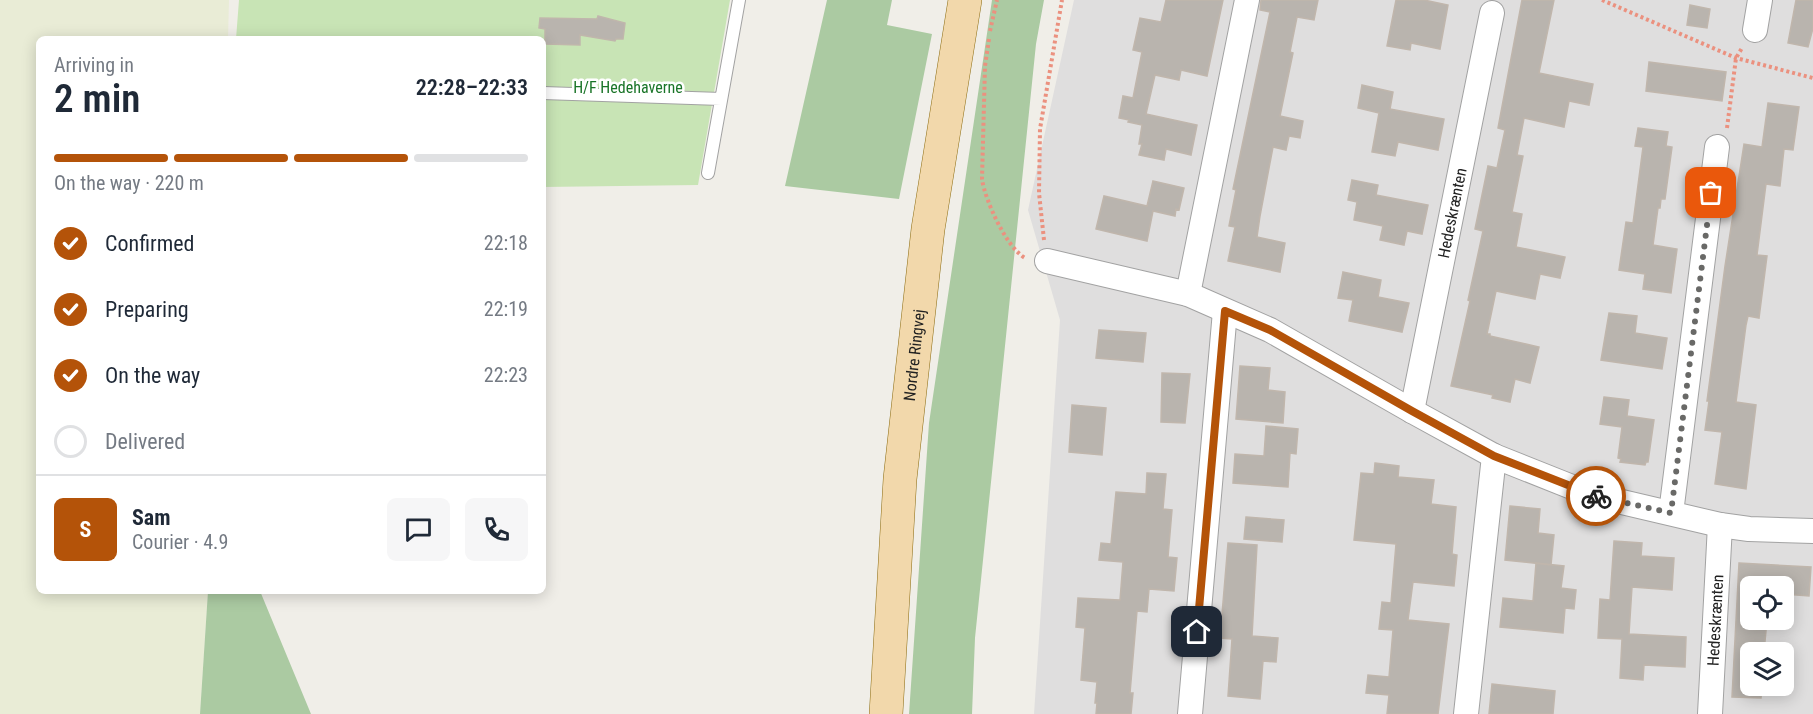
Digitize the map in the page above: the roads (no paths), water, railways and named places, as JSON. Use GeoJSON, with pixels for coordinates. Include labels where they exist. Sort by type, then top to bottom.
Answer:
{"type":"FeatureCollection","features":[{"type":"Feature","properties":{"kind":"main road","name":"Nordre Ringvej"},"geometry":{"type":"LineString","coordinates":[[886,714],[900,479],[928,229],[965,0]]}},
{"type":"Feature","properties":{"kind":"street"},"geometry":{"type":"LineString","coordinates":[[1188,294],[1247,0]]}},
{"type":"Feature","properties":{"kind":"street"},"geometry":{"type":"LineString","coordinates":[[1755,30],[1760,0]]}},
{"type":"Feature","properties":{"kind":"street","name":"Hedeskrænten"},"geometry":{"type":"LineString","coordinates":[[1412,411],[1492,13]]}},
{"type":"Feature","properties":{"kind":"street"},"geometry":{"type":"LineString","coordinates":[[1671,513],[1717,147]]}},
{"type":"Feature","properties":{"kind":"street"},"geometry":{"type":"LineString","coordinates":[[1047,261],[1188,294],[1270,330],[1494,456],[1592,495],[1720,525],[1749,529],[1813,531]]}},
{"type":"Feature","properties":{"kind":"street"},"geometry":{"type":"LineString","coordinates":[[1190,714],[1225,311]]}},
{"type":"Feature","properties":{"kind":"street"},"geometry":{"type":"LineString","coordinates":[[1466,714],[1494,456]]}},
{"type":"Feature","properties":{"kind":"street","name":"Hedeskrænten"},"geometry":{"type":"LineString","coordinates":[[1710,714],[1720,525]]}},
{"type":"Feature","properties":{"kind":"lane"},"geometry":{"type":"LineString","coordinates":[[708,173],[739,0]]}},
{"type":"Feature","properties":{"kind":"lane"},"geometry":{"type":"LineString","coordinates":[[546,93],[722,99]]}},
{"type":"Feature","properties":{"kind":"park label","name":"H/F Hedehaverne"},"geometry":{"type":"Point","coordinates":[628,87]}}]}
